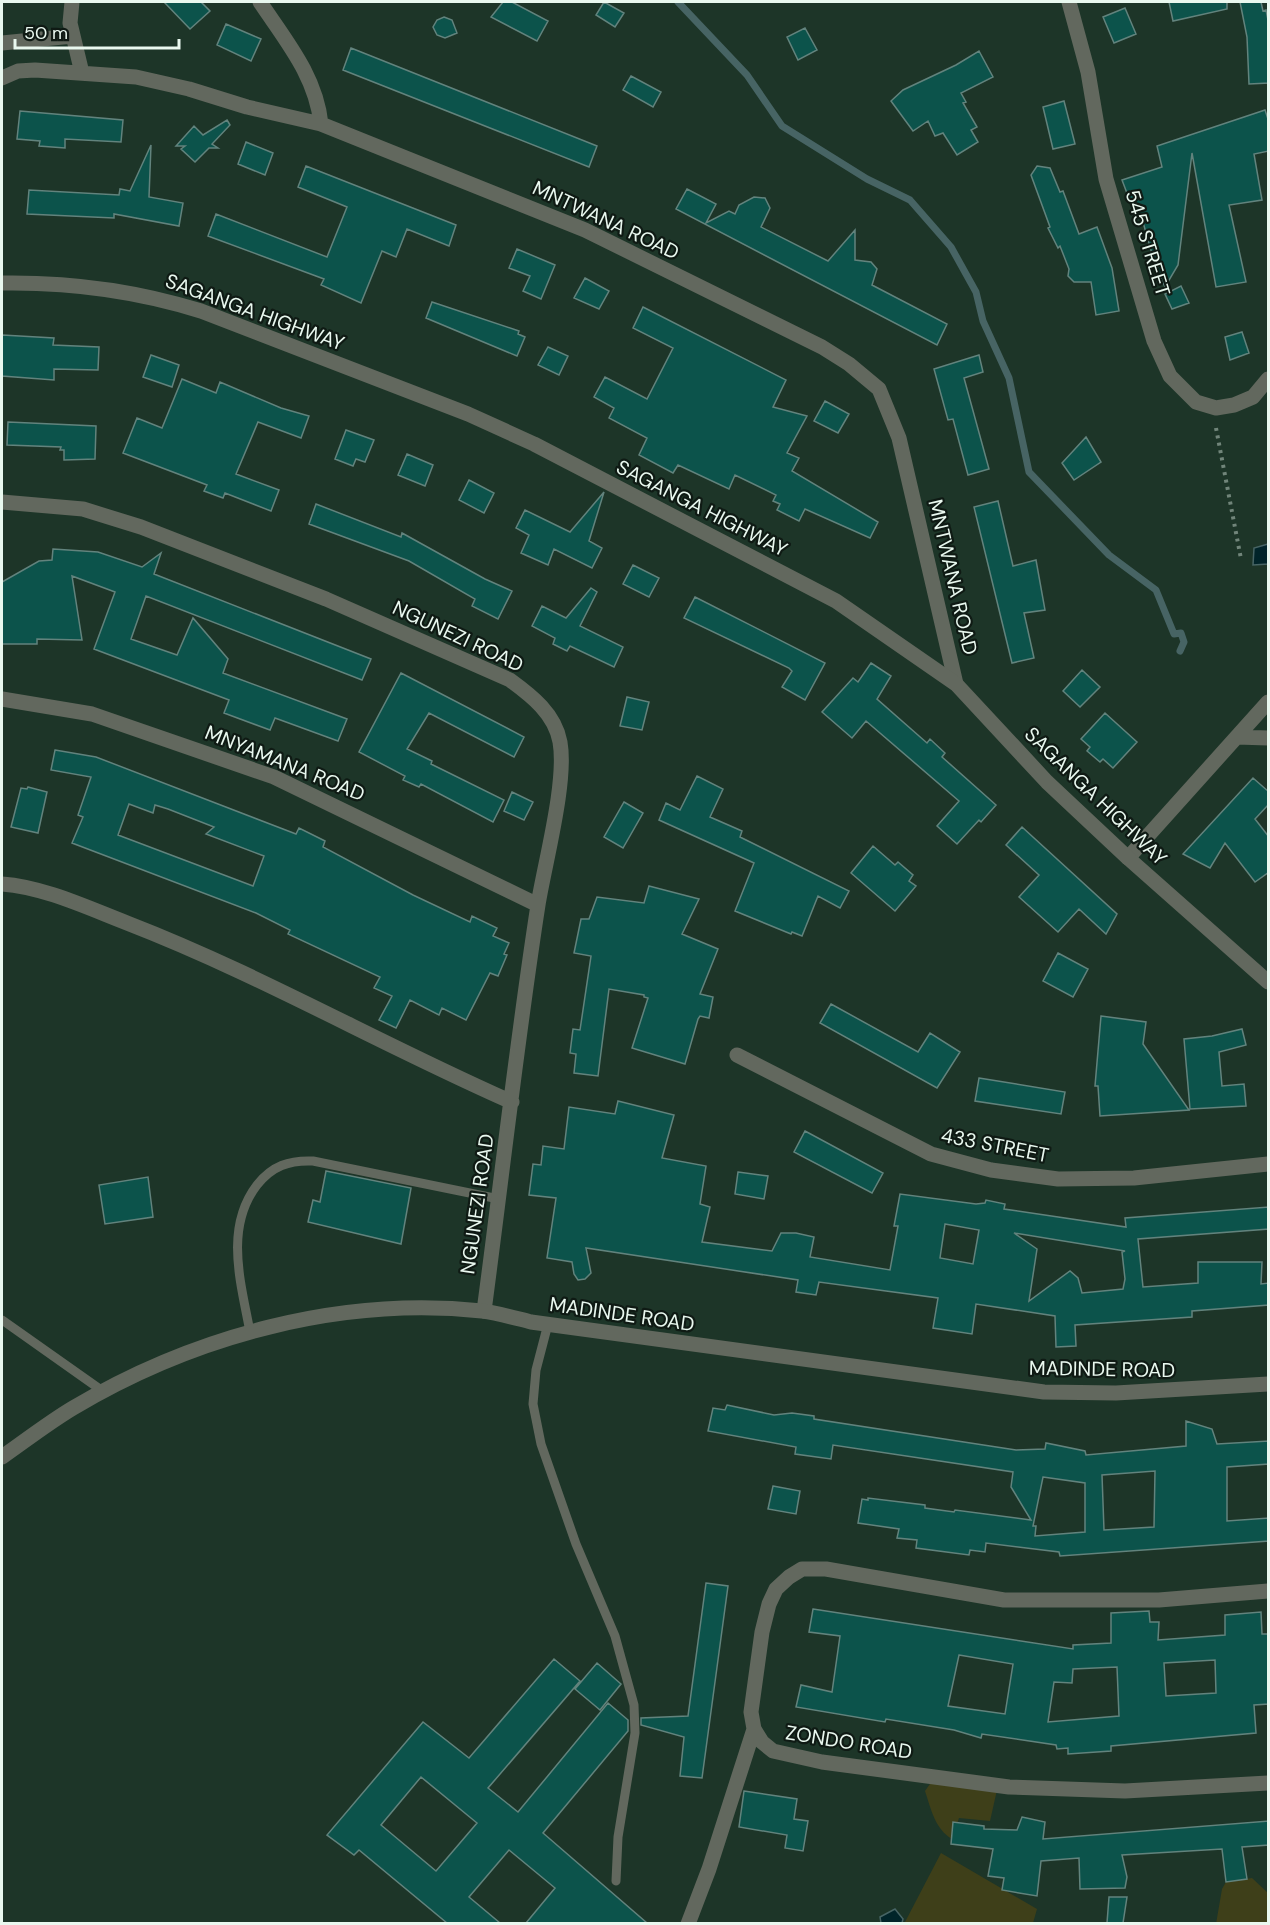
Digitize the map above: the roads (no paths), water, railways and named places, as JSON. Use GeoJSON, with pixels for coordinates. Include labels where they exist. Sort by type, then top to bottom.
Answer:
{"type":"FeatureCollection","features":[{"type":"Feature","properties":{"kind":"street"},"geometry":{"type":"LineString","coordinates":[[72,2],[70,23],[82,73]]}},
{"type":"Feature","properties":{"kind":"street"},"geometry":{"type":"LineString","coordinates":[[260,2],[300,62],[318,99],[321,124]]}},
{"type":"Feature","properties":{"kind":"street","name":"545 STREET"},"geometry":{"type":"LineString","coordinates":[[1069,2],[1088,72],[1106,179],[1155,341],[1170,376],[1196,402],[1216,408],[1234,405],[1253,397],[1269,379]]}},
{"type":"Feature","properties":{"kind":"street"},"geometry":{"type":"LineString","coordinates":[[2,43],[73,36]]}},
{"type":"Feature","properties":{"kind":"street","name":"MNTWANA ROAD"},"geometry":{"type":"LineString","coordinates":[[2,78],[18,71],[35,70],[136,77],[321,124],[585,230],[822,347],[849,364],[879,389],[899,438],[956,684]]}},
{"type":"Feature","properties":{"kind":"street","name":"SAGANGA HIGHWAY"},"geometry":{"type":"LineString","coordinates":[[2,283],[113,290],[157,297],[201,311],[468,414],[534,444],[836,601],[956,684],[1047,782],[1128,858],[1269,982]]}},
{"type":"Feature","properties":{"kind":"street","name":"NGUNEZI ROAD"},"geometry":{"type":"LineString","coordinates":[[2,502],[83,509],[141,527],[326,599],[510,680],[533,697],[549,716],[560,740],[561,756],[538,905],[484,1311]]}},
{"type":"Feature","properties":{"kind":"street","name":"MNYAMANA ROAD"},"geometry":{"type":"LineString","coordinates":[[2,699],[92,714],[274,777],[538,905]]}},
{"type":"Feature","properties":{"kind":"street"},"geometry":{"type":"LineString","coordinates":[[1128,858],[1269,702]]}},
{"type":"Feature","properties":{"kind":"street"},"geometry":{"type":"LineString","coordinates":[[1237,737],[1269,738]]}},
{"type":"Feature","properties":{"kind":"street"},"geometry":{"type":"LineString","coordinates":[[2,884],[15,885],[79,904],[239,969],[428,1065],[512,1102]]}},
{"type":"Feature","properties":{"kind":"street","name":"433 STREET"},"geometry":{"type":"LineString","coordinates":[[737,1055],[931,1154],[991,1170],[1059,1179],[1134,1178],[1269,1164]]}},
{"type":"Feature","properties":{"kind":"street","name":"MADINDE ROAD"},"geometry":{"type":"LineString","coordinates":[[2,1457],[73,1408],[147,1369],[224,1339],[250,1332],[310,1318],[377,1310],[484,1311],[548,1324],[1044,1392],[1116,1394],[1269,1384]]}},
{"type":"Feature","properties":{"kind":"street"},"geometry":{"type":"LineString","coordinates":[[688,1923],[709,1869],[754,1729],[751,1712],[762,1632],[769,1604],[776,1589],[802,1569],[826,1569],[1004,1600],[1159,1600],[1269,1591]]}},
{"type":"Feature","properties":{"kind":"street","name":"ZONDO ROAD"},"geometry":{"type":"LineString","coordinates":[[754,1729],[762,1742],[783,1755],[1009,1786],[1125,1791],[1269,1783]]}},
{"type":"Feature","properties":{"kind":"lane"},"geometry":{"type":"LineString","coordinates":[[250,1332],[238,1261],[237,1235],[241,1212],[249,1195],[273,1169],[291,1160],[313,1161],[499,1198]]}},
{"type":"Feature","properties":{"kind":"lane"},"geometry":{"type":"LineString","coordinates":[[2,1320],[104,1392]]}},
{"type":"Feature","properties":{"kind":"lane"},"geometry":{"type":"LineString","coordinates":[[548,1324],[536,1370],[533,1404],[541,1444],[576,1544],[615,1636],[634,1705],[635,1733],[618,1837],[616,1881]]}},
{"type":"Feature","properties":{"kind":"water"},"geometry":{"type":"Polygon","coordinates":[[[1268,544],[1268,564],[1253,565],[1254,548],[1268,544]]]}},
{"type":"Feature","properties":{"kind":"water"},"geometry":{"type":"Polygon","coordinates":[[[895,1909],[903,1919],[902,1923],[881,1923],[880,1917],[895,1909]]]}},
{"type":"Feature","properties":{"kind":"waterway"},"geometry":{"type":"LineString","coordinates":[[678,2],[747,75],[782,126],[867,179],[910,200],[951,247],[976,292],[983,321],[1009,378],[1029,472],[1109,555],[1156,590],[1174,634],[1181,633],[1184,642],[1180,651]]}}]}
